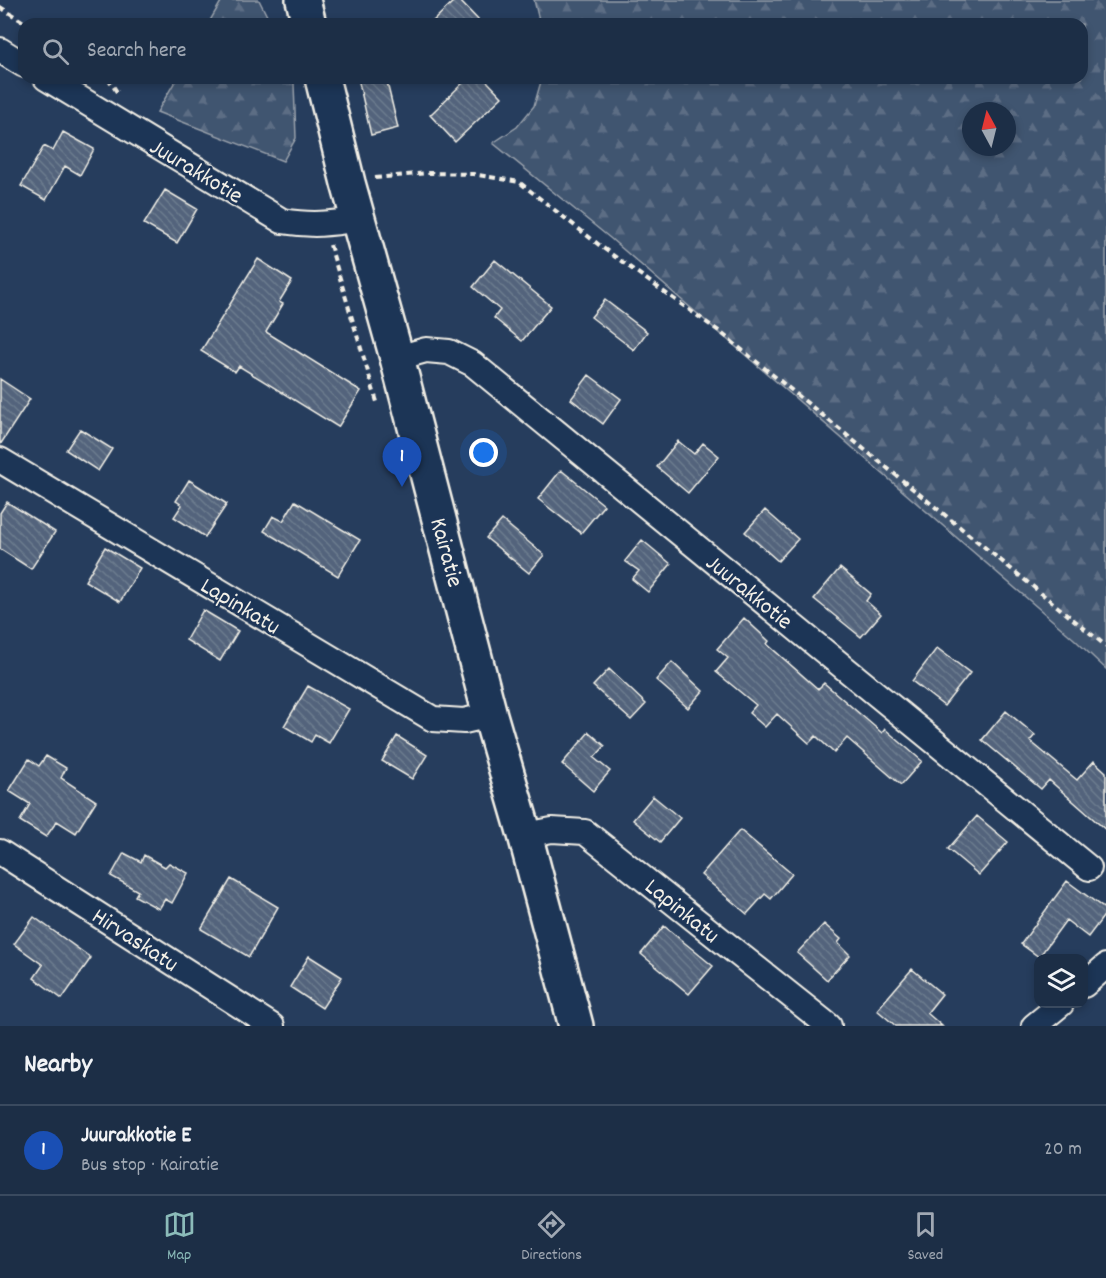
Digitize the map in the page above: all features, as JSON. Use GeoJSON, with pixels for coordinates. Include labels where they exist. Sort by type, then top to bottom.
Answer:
{"type":"FeatureCollection","features":[{"type":"Feature","properties":{"kind":"main road"},"geometry":{"type":"LineString","coordinates":[[303,0],[308,18]]}},
{"type":"Feature","properties":{"kind":"main road","name":"Kairatie"},"geometry":{"type":"LineString","coordinates":[[323,84],[348,183],[398,358],[490,715],[576,1026]]}},
{"type":"Feature","properties":{"kind":"street"},"geometry":{"type":"LineString","coordinates":[[0,50],[18,61]]}},
{"type":"Feature","properties":{"kind":"street","name":"Juurakkotie"},"geometry":{"type":"LineString","coordinates":[[56,84],[282,221],[304,225],[324,225],[359,219]]}},
{"type":"Feature","properties":{"kind":"street","name":"Juurakkotie"},"geometry":{"type":"LineString","coordinates":[[398,358],[426,350],[449,352],[473,364],[1089,868]]}},
{"type":"Feature","properties":{"kind":"street","name":"Lapinkatu"},"geometry":{"type":"LineString","coordinates":[[0,460],[433,719],[464,721],[490,715]]}},
{"type":"Feature","properties":{"kind":"street","name":"Lapinkatu"},"geometry":{"type":"LineString","coordinates":[[525,835],[552,830],[585,831],[829,1026]]}},
{"type":"Feature","properties":{"kind":"street","name":"Hirvaskatu"},"geometry":{"type":"LineString","coordinates":[[0,852],[272,1026]]}},
{"type":"Feature","properties":{"kind":"street"},"geometry":{"type":"LineString","coordinates":[[1088,981],[1106,966]]}},
{"type":"Feature","properties":{"kind":"street"},"geometry":{"type":"LineString","coordinates":[[1034,1026],[1056,1008]]}},
{"type":"Feature","properties":{"kind":"path"},"geometry":{"type":"LineString","coordinates":[[0,8],[18,19]]}},
{"type":"Feature","properties":{"kind":"path"},"geometry":{"type":"LineString","coordinates":[[348,183],[393,175],[428,173],[473,174],[519,182],[603,248],[720,332],[1106,646]]}},
{"type":"Feature","properties":{"kind":"green space"},"geometry":{"type":"Polygon","coordinates":[[[222,0],[259,0],[268,18],[212,18],[222,0]]]}},
{"type":"Feature","properties":{"kind":"green space"},"geometry":{"type":"Polygon","coordinates":[[[534,0],[1106,0],[1106,669],[610,238],[493,143],[517,127],[534,106],[540,84],[1088,84],[1088,18],[538,18],[534,0]]]}},
{"type":"Feature","properties":{"kind":"green space"},"geometry":{"type":"Polygon","coordinates":[[[173,84],[294,84],[296,138],[283,161],[157,112],[173,84]]]}},
{"type":"Feature","properties":{"kind":"building"},"geometry":{"type":"Polygon","coordinates":[[[455,0],[459,0],[476,18],[436,18],[455,0]]]}},
{"type":"Feature","properties":{"kind":"building"},"geometry":{"type":"Polygon","coordinates":[[[359,84],[387,84],[398,128],[371,135],[359,84]]]}},
{"type":"Feature","properties":{"kind":"building"},"geometry":{"type":"Polygon","coordinates":[[[462,84],[490,84],[502,97],[455,142],[430,115],[462,84]]]}},
{"type":"Feature","properties":{"kind":"building"},"geometry":{"type":"Polygon","coordinates":[[[63,132],[94,149],[80,175],[65,166],[46,200],[21,186],[44,146],[53,151],[63,132]]]}},
{"type":"Feature","properties":{"kind":"building"},"geometry":{"type":"Polygon","coordinates":[[[165,190],[197,209],[177,243],[144,224],[165,190]]]}},
{"type":"Feature","properties":{"kind":"building"},"geometry":{"type":"Polygon","coordinates":[[[258,259],[292,281],[279,302],[283,304],[266,332],[361,391],[338,427],[239,366],[235,372],[201,351],[258,259]]]}},
{"type":"Feature","properties":{"kind":"building"},"geometry":{"type":"Polygon","coordinates":[[[495,260],[551,306],[522,341],[494,318],[500,310],[473,287],[495,260]]]}},
{"type":"Feature","properties":{"kind":"building"},"geometry":{"type":"Polygon","coordinates":[[[605,300],[647,332],[634,350],[591,317],[605,300]]]}},
{"type":"Feature","properties":{"kind":"building"},"geometry":{"type":"Polygon","coordinates":[[[589,375],[621,399],[603,424],[571,399],[589,375]]]}},
{"type":"Feature","properties":{"kind":"building"},"geometry":{"type":"Polygon","coordinates":[[[0,379],[30,399],[0,445],[0,379]]]}},
{"type":"Feature","properties":{"kind":"building"},"geometry":{"type":"Polygon","coordinates":[[[80,429],[112,449],[98,471],[66,450],[80,429]]]}},
{"type":"Feature","properties":{"kind":"building"},"geometry":{"type":"Polygon","coordinates":[[[678,441],[694,454],[703,443],[719,456],[688,493],[657,467],[678,441]]]}},
{"type":"Feature","properties":{"kind":"building"},"geometry":{"type":"Polygon","coordinates":[[[561,470],[604,505],[581,533],[538,499],[561,470]]]}},
{"type":"Feature","properties":{"kind":"building"},"geometry":{"type":"Polygon","coordinates":[[[189,480],[227,504],[205,537],[174,517],[182,505],[176,501],[189,480]]]}},
{"type":"Feature","properties":{"kind":"building"},"geometry":{"type":"Polygon","coordinates":[[[295,501],[360,540],[338,576],[264,531],[273,516],[283,521],[295,501]]]}},
{"type":"Feature","properties":{"kind":"building"},"geometry":{"type":"Polygon","coordinates":[[[7,502],[55,532],[31,569],[0,549],[0,513],[7,502]]]}},
{"type":"Feature","properties":{"kind":"building"},"geometry":{"type":"Polygon","coordinates":[[[765,510],[798,539],[778,561],[745,532],[765,510]]]}},
{"type":"Feature","properties":{"kind":"building"},"geometry":{"type":"Polygon","coordinates":[[[502,520],[544,555],[529,573],[486,538],[502,520]]]}},
{"type":"Feature","properties":{"kind":"building"},"geometry":{"type":"Polygon","coordinates":[[[642,540],[671,564],[648,592],[632,579],[639,571],[625,561],[642,540]]]}},
{"type":"Feature","properties":{"kind":"building"},"geometry":{"type":"Polygon","coordinates":[[[105,547],[140,568],[120,602],[85,581],[105,547]]]}},
{"type":"Feature","properties":{"kind":"building"},"geometry":{"type":"Polygon","coordinates":[[[840,568],[871,594],[866,601],[881,614],[861,637],[814,599],[840,568]]]}},
{"type":"Feature","properties":{"kind":"building"},"geometry":{"type":"Polygon","coordinates":[[[203,610],[238,631],[220,661],[186,640],[203,610]]]}},
{"type":"Feature","properties":{"kind":"building"},"geometry":{"type":"Polygon","coordinates":[[[744,618],[769,641],[767,644],[818,689],[824,683],[882,733],[885,729],[922,761],[901,785],[847,738],[834,753],[816,736],[809,743],[777,714],[765,727],[749,713],[756,705],[716,672],[728,658],[717,649],[744,618]]]}},
{"type":"Feature","properties":{"kind":"building"},"geometry":{"type":"Polygon","coordinates":[[[937,648],[970,673],[944,706],[912,681],[937,648]]]}},
{"type":"Feature","properties":{"kind":"building"},"geometry":{"type":"Polygon","coordinates":[[[672,662],[703,691],[688,708],[656,680],[672,662]]]}},
{"type":"Feature","properties":{"kind":"building"},"geometry":{"type":"Polygon","coordinates":[[[609,669],[646,704],[631,720],[593,686],[609,669]]]}},
{"type":"Feature","properties":{"kind":"building"},"geometry":{"type":"Polygon","coordinates":[[[308,686],[349,709],[329,743],[315,735],[311,742],[284,726],[308,686]]]}},
{"type":"Feature","properties":{"kind":"building"},"geometry":{"type":"Polygon","coordinates":[[[1006,711],[1035,735],[1030,741],[1077,780],[1094,761],[1106,772],[1106,830],[1049,780],[1041,789],[982,740],[1006,711]]]}},
{"type":"Feature","properties":{"kind":"building"},"geometry":{"type":"Polygon","coordinates":[[[589,732],[605,746],[594,758],[610,771],[593,791],[562,764],[589,732]]]}},
{"type":"Feature","properties":{"kind":"building"},"geometry":{"type":"Polygon","coordinates":[[[397,736],[427,755],[412,779],[382,761],[397,736]]]}},
{"type":"Feature","properties":{"kind":"building"},"geometry":{"type":"Polygon","coordinates":[[[46,756],[66,768],[61,778],[96,801],[76,833],[57,821],[46,837],[20,821],[30,804],[9,791],[29,759],[39,766],[46,756]]]}},
{"type":"Feature","properties":{"kind":"building"},"geometry":{"type":"Polygon","coordinates":[[[653,796],[680,818],[660,842],[633,820],[653,796]]]}},
{"type":"Feature","properties":{"kind":"building"},"geometry":{"type":"Polygon","coordinates":[[[977,816],[1008,842],[979,875],[948,849],[977,816]]]}},
{"type":"Feature","properties":{"kind":"building"},"geometry":{"type":"Polygon","coordinates":[[[740,830],[792,874],[771,899],[765,894],[747,914],[701,875],[740,830]]]}},
{"type":"Feature","properties":{"kind":"building"},"geometry":{"type":"Polygon","coordinates":[[[124,853],[141,862],[144,855],[165,867],[169,863],[188,873],[172,903],[165,899],[159,909],[135,896],[138,891],[111,876],[124,853]]]}},
{"type":"Feature","properties":{"kind":"building"},"geometry":{"type":"Polygon","coordinates":[[[231,879],[278,907],[249,957],[201,929],[231,879]]]}},
{"type":"Feature","properties":{"kind":"building"},"geometry":{"type":"Polygon","coordinates":[[[1067,881],[1106,910],[1088,937],[1066,920],[1041,954],[1035,954],[1021,944],[1067,881]]]}},
{"type":"Feature","properties":{"kind":"building"},"geometry":{"type":"Polygon","coordinates":[[[34,917],[91,958],[62,999],[34,978],[43,965],[14,944],[34,917]]]}},
{"type":"Feature","properties":{"kind":"building"},"geometry":{"type":"Polygon","coordinates":[[[824,924],[841,939],[838,943],[850,955],[827,980],[797,953],[824,924]]]}},
{"type":"Feature","properties":{"kind":"building"},"geometry":{"type":"Polygon","coordinates":[[[664,926],[713,966],[689,994],[641,954],[664,926]]]}},
{"type":"Feature","properties":{"kind":"building"},"geometry":{"type":"Polygon","coordinates":[[[309,956],[342,977],[322,1008],[290,987],[309,956]]]}},
{"type":"Feature","properties":{"kind":"building"},"geometry":{"type":"Polygon","coordinates":[[[912,969],[942,994],[927,1013],[942,1026],[896,1026],[877,1010],[912,969]]]}},
{"type":"Feature","properties":{"kind":"place","name":"Juurakkotie E"},"geometry":{"type":"Point","coordinates":[402,487]}}]}
